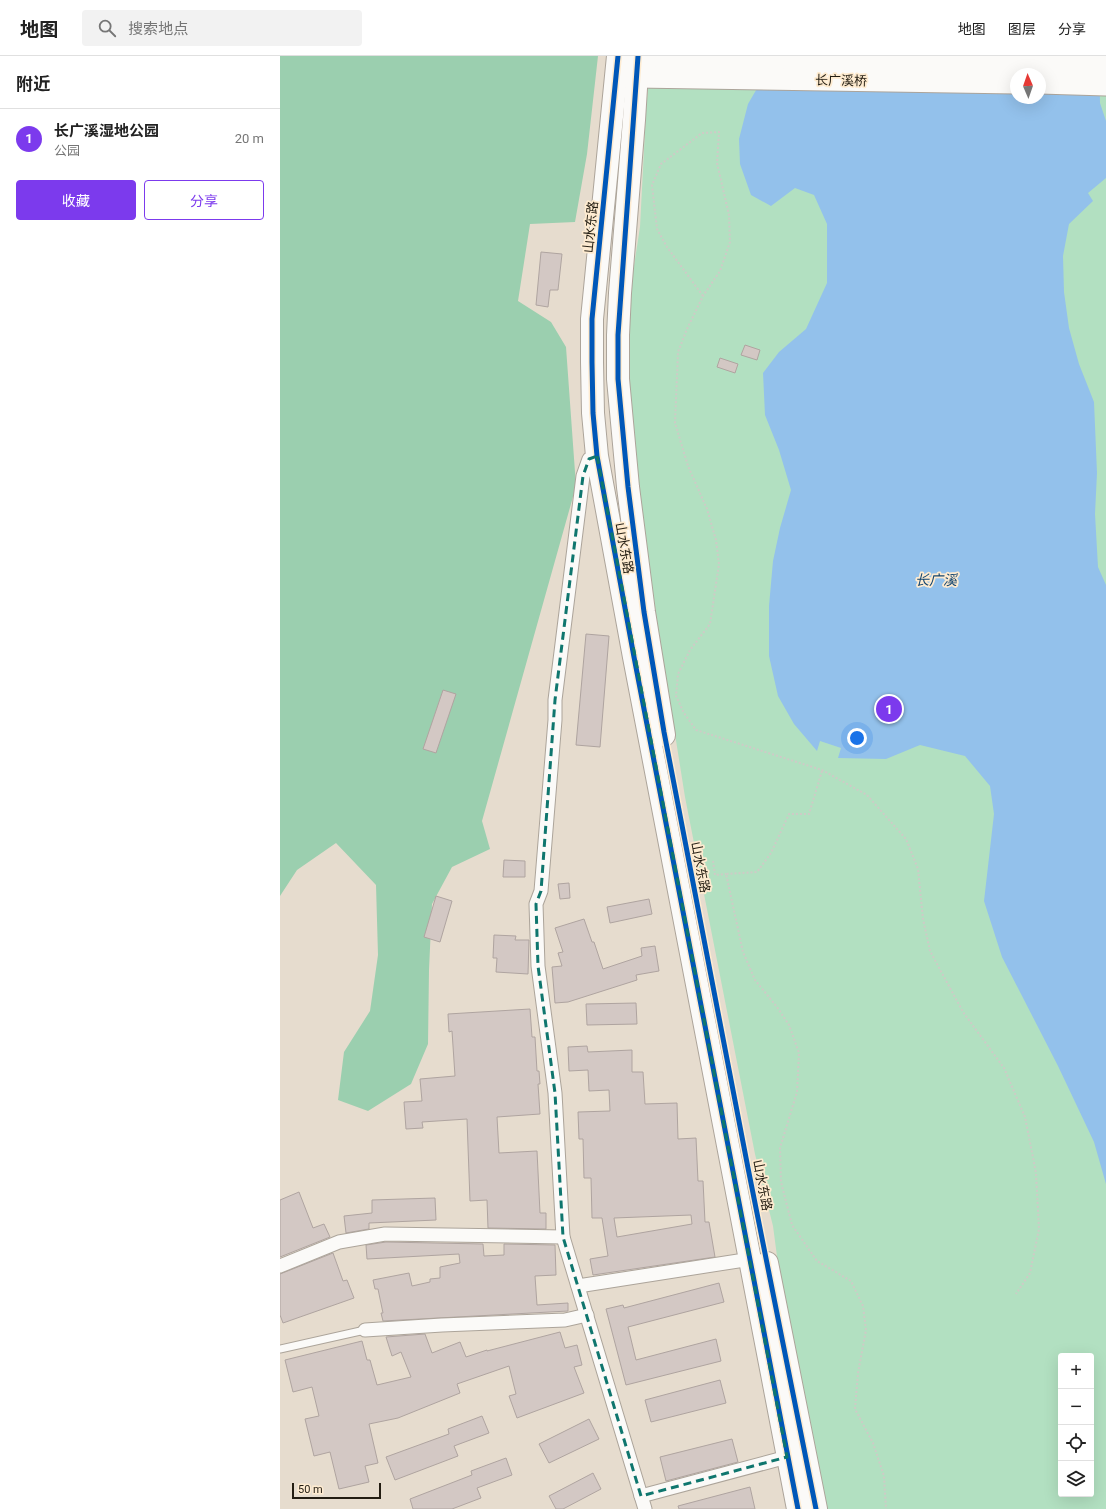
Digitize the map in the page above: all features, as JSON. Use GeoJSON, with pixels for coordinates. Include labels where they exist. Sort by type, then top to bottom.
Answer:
{"type":"FeatureCollection","features":[{"type":"Feature","properties":{"kind":"highway","name":"山水东路"},"geometry":{"type":"LineString","coordinates":[[629,63],[592,319],[593,413],[597,456],[634,657],[798,1509]]}},
{"type":"Feature","properties":{"kind":"highway","name":"山水东路"},"geometry":{"type":"LineString","coordinates":[[629,63],[618,335],[618,379],[628,487],[644,612],[664,732],[745,1153],[816,1509]]}},
{"type":"Feature","properties":{"kind":"main road"},"geometry":{"type":"LineString","coordinates":[[629,63],[667,68]]}},
{"type":"Feature","properties":{"kind":"main road","name":"长广溪桥"},"geometry":{"type":"LineString","coordinates":[[667,68],[1106,65]]}},
{"type":"Feature","properties":{"kind":"main road","name":"长广溪桥"},"geometry":{"type":"LineString","coordinates":[[667,68],[1010,83]]}},
{"type":"Feature","properties":{"kind":"main road"},"geometry":{"type":"LineString","coordinates":[[1046,83],[1106,85]]}},
{"type":"Feature","properties":{"kind":"street"},"geometry":{"type":"LineString","coordinates":[[597,456],[589,459],[583,476],[555,700],[555,720],[541,891],[536,904],[538,966],[555,1093],[563,1237],[645,1509]]}},
{"type":"Feature","properties":{"kind":"street"},"geometry":{"type":"LineString","coordinates":[[280,1266],[339,1242],[386,1234],[563,1237]]}},
{"type":"Feature","properties":{"kind":"street"},"geometry":{"type":"LineString","coordinates":[[578,1286],[751,1259]]}},
{"type":"Feature","properties":{"kind":"street"},"geometry":{"type":"LineString","coordinates":[[365,1330],[565,1320],[586,1314]]}},
{"type":"Feature","properties":{"kind":"street"},"geometry":{"type":"LineString","coordinates":[[641,1496],[787,1457]]}},
{"type":"Feature","properties":{"kind":"lane"},"geometry":{"type":"LineString","coordinates":[[280,1349],[365,1330]]}},
{"type":"Feature","properties":{"kind":"path"},"geometry":{"type":"LineString","coordinates":[[703,296],[667,247],[657,229],[652,185],[661,164],[702,134],[719,132],[717,163],[729,215],[730,242],[720,271],[703,296],[678,352],[675,423],[688,466],[708,509],[716,540],[719,564],[710,624],[690,650],[678,674],[676,696],[684,713],[696,730],[822,770],[867,795],[906,839],[918,869],[923,919],[930,951],[963,1012],[1004,1068],[1025,1117],[1036,1173],[1039,1229],[1030,1273],[1016,1294]]}},
{"type":"Feature","properties":{"kind":"path"},"geometry":{"type":"LineString","coordinates":[[712,861],[714,875],[757,872],[770,853],[789,814],[809,814],[822,770]]}},
{"type":"Feature","properties":{"kind":"path"},"geometry":{"type":"LineString","coordinates":[[726,874],[743,952],[755,980],[777,1007],[789,1025],[799,1054],[797,1092],[780,1148],[781,1182],[792,1225],[817,1260],[851,1281],[863,1306],[866,1330],[858,1373],[855,1409],[873,1443],[884,1476],[886,1509]]}},
{"type":"Feature","properties":{"kind":"highlighted area"},"geometry":{"type":"Polygon","coordinates":[[[597,456],[787,1457],[641,1496],[563,1237],[555,1093],[538,966],[536,904],[541,891],[555,700],[583,476],[589,459],[597,456]]]}},
{"type":"Feature","properties":{"kind":"green space"},"geometry":{"type":"Polygon","coordinates":[[[280,56],[598,56],[587,154],[575,222],[530,224],[518,301],[551,322],[566,347],[576,486],[482,821],[490,849],[452,867],[432,904],[428,1044],[411,1084],[368,1111],[338,1100],[344,1052],[370,1011],[378,955],[376,885],[336,843],[297,870],[280,896],[280,56]]]}},
{"type":"Feature","properties":{"kind":"green space"},"geometry":{"type":"Polygon","coordinates":[[[651,56],[1106,56],[1106,1509],[825,1509],[778,1264],[773,1226],[755,1154],[685,797],[657,621],[629,418],[627,345],[631,285],[640,227],[646,111],[651,56]]]}},
{"type":"Feature","properties":{"kind":"water","name":"长广溪"},"geometry":{"type":"Polygon","coordinates":[[[776,56],[1099,56],[1100,103],[1106,121],[1106,178],[1088,193],[1093,201],[1069,224],[1063,256],[1064,292],[1069,328],[1079,364],[1094,402],[1097,473],[1095,514],[1098,567],[1106,585],[1106,1184],[1094,1142],[1058,1066],[1002,957],[984,901],[994,814],[990,786],[965,756],[920,745],[886,759],[838,758],[841,748],[820,741],[817,751],[794,724],[778,696],[769,656],[769,606],[773,561],[780,528],[791,490],[779,450],[765,415],[763,373],[779,352],[806,329],[827,283],[827,224],[814,195],[795,188],[771,206],[751,195],[740,164],[739,139],[748,104],[776,56]]]}},
{"type":"Feature","properties":{"kind":"building"},"geometry":{"type":"Polygon","coordinates":[[[541,252],[562,254],[558,290],[550,290],[548,307],[536,305],[541,252]]]}},
{"type":"Feature","properties":{"kind":"building"},"geometry":{"type":"Polygon","coordinates":[[[745,345],[760,350],[757,360],[741,355],[745,345]]]}},
{"type":"Feature","properties":{"kind":"building"},"geometry":{"type":"Polygon","coordinates":[[[720,358],[738,364],[735,373],[717,367],[720,358]]]}},
{"type":"Feature","properties":{"kind":"building"},"geometry":{"type":"Polygon","coordinates":[[[586,634],[609,636],[600,747],[576,745],[586,634]]]}},
{"type":"Feature","properties":{"kind":"building"},"geometry":{"type":"Polygon","coordinates":[[[443,690],[456,694],[436,753],[423,749],[443,690]]]}},
{"type":"Feature","properties":{"kind":"building"},"geometry":{"type":"Polygon","coordinates":[[[504,860],[525,861],[525,877],[503,877],[504,860]]]}},
{"type":"Feature","properties":{"kind":"building"},"geometry":{"type":"Polygon","coordinates":[[[569,883],[570,898],[560,899],[558,884],[569,883]]]}},
{"type":"Feature","properties":{"kind":"building"},"geometry":{"type":"Polygon","coordinates":[[[436,896],[452,901],[440,942],[424,937],[436,896]]]}},
{"type":"Feature","properties":{"kind":"building"},"geometry":{"type":"Polygon","coordinates":[[[649,899],[652,914],[610,923],[607,907],[649,899]]]}},
{"type":"Feature","properties":{"kind":"building"},"geometry":{"type":"Polygon","coordinates":[[[584,919],[603,969],[642,956],[641,948],[655,946],[659,971],[636,975],[637,980],[568,1002],[555,1003],[552,967],[562,966],[558,953],[563,952],[555,928],[584,919]]]}},
{"type":"Feature","properties":{"kind":"building"},"geometry":{"type":"Polygon","coordinates":[[[494,935],[516,936],[515,940],[529,940],[528,974],[496,972],[497,958],[493,958],[494,935]]]}},
{"type":"Feature","properties":{"kind":"building"},"geometry":{"type":"Polygon","coordinates":[[[636,1003],[637,1024],[587,1025],[586,1004],[636,1003]]]}},
{"type":"Feature","properties":{"kind":"building"},"geometry":{"type":"Polygon","coordinates":[[[530,1009],[532,1037],[535,1037],[537,1071],[539,1071],[540,1084],[538,1084],[540,1114],[497,1117],[499,1153],[537,1151],[540,1213],[546,1213],[546,1229],[488,1228],[487,1200],[470,1201],[467,1119],[422,1122],[423,1128],[406,1129],[404,1102],[422,1101],[420,1079],[455,1076],[452,1031],[449,1032],[448,1014],[530,1009]]]}},
{"type":"Feature","properties":{"kind":"building"},"geometry":{"type":"Polygon","coordinates":[[[587,1046],[588,1052],[632,1050],[632,1072],[643,1072],[645,1104],[677,1103],[678,1139],[696,1138],[698,1181],[703,1181],[705,1222],[709,1222],[715,1257],[593,1275],[590,1259],[608,1256],[602,1218],[592,1218],[591,1178],[584,1178],[583,1139],[579,1139],[578,1112],[610,1111],[609,1090],[589,1091],[588,1070],[569,1071],[568,1047],[587,1046]],[[691,1215],[614,1218],[617,1237],[692,1224],[691,1215]]]}},
{"type":"Feature","properties":{"kind":"building"},"geometry":{"type":"Polygon","coordinates":[[[299,1192],[313,1228],[324,1224],[330,1237],[280,1257],[280,1200],[299,1192]]]}},
{"type":"Feature","properties":{"kind":"building"},"geometry":{"type":"Polygon","coordinates":[[[435,1198],[436,1220],[369,1223],[369,1229],[346,1233],[344,1216],[372,1213],[372,1200],[435,1198]]]}},
{"type":"Feature","properties":{"kind":"building"},"geometry":{"type":"Polygon","coordinates":[[[386,1242],[483,1244],[484,1256],[504,1255],[504,1244],[555,1245],[556,1275],[535,1276],[537,1305],[568,1303],[568,1311],[383,1321],[381,1313],[383,1313],[378,1289],[375,1289],[373,1280],[409,1273],[412,1286],[430,1282],[430,1279],[440,1278],[440,1267],[460,1263],[459,1254],[367,1259],[366,1245],[386,1242]]]}},
{"type":"Feature","properties":{"kind":"building"},"geometry":{"type":"Polygon","coordinates":[[[333,1253],[343,1281],[347,1280],[354,1298],[283,1323],[280,1315],[280,1274],[333,1253]]]}},
{"type":"Feature","properties":{"kind":"building"},"geometry":{"type":"Polygon","coordinates":[[[719,1283],[724,1302],[628,1327],[636,1360],[716,1339],[721,1361],[626,1385],[606,1309],[623,1305],[624,1308],[719,1283]]]}},
{"type":"Feature","properties":{"kind":"building"},"geometry":{"type":"Polygon","coordinates":[[[560,1332],[565,1348],[577,1345],[582,1365],[574,1367],[584,1393],[517,1418],[509,1396],[516,1394],[509,1366],[457,1384],[460,1393],[398,1418],[369,1424],[378,1463],[365,1466],[369,1482],[339,1489],[330,1452],[314,1456],[305,1419],[319,1416],[312,1387],[293,1392],[285,1360],[362,1341],[367,1360],[370,1360],[377,1385],[411,1377],[401,1352],[392,1356],[386,1337],[425,1334],[432,1353],[460,1342],[466,1357],[487,1350],[560,1332]]]}},
{"type":"Feature","properties":{"kind":"building"},"geometry":{"type":"Polygon","coordinates":[[[720,1380],[726,1403],[651,1422],[645,1400],[720,1380]]]}},
{"type":"Feature","properties":{"kind":"building"},"geometry":{"type":"Polygon","coordinates":[[[482,1416],[489,1433],[454,1446],[458,1456],[395,1480],[386,1457],[449,1434],[448,1429],[482,1416]]]}},
{"type":"Feature","properties":{"kind":"building"},"geometry":{"type":"Polygon","coordinates":[[[589,1419],[599,1439],[549,1463],[539,1444],[589,1419]]]}},
{"type":"Feature","properties":{"kind":"building"},"geometry":{"type":"Polygon","coordinates":[[[732,1439],[738,1462],[666,1481],[660,1457],[732,1439]]]}},
{"type":"Feature","properties":{"kind":"building"},"geometry":{"type":"Polygon","coordinates":[[[506,1458],[512,1475],[477,1488],[481,1498],[452,1509],[413,1509],[410,1499],[472,1475],[471,1471],[506,1458]]]}},
{"type":"Feature","properties":{"kind":"building"},"geometry":{"type":"Polygon","coordinates":[[[593,1473],[601,1489],[563,1509],[556,1509],[549,1496],[593,1473]]]}},
{"type":"Feature","properties":{"kind":"building"},"geometry":{"type":"Polygon","coordinates":[[[750,1487],[755,1509],[679,1509],[678,1506],[750,1487]]]}},
{"type":"Feature","properties":{"kind":"cycle path"},"geometry":{"type":"LineString","coordinates":[[618,56],[592,319],[593,413],[597,456],[634,657],[798,1509]]}},
{"type":"Feature","properties":{"kind":"cycle path"},"geometry":{"type":"LineString","coordinates":[[638,56],[618,335],[618,379],[628,487],[644,612],[664,732],[748,1168],[816,1509]]}},
{"type":"Feature","properties":{"kind":"place","name":"长广溪湿地公园"},"geometry":{"type":"Point","coordinates":[889,709]}}]}
